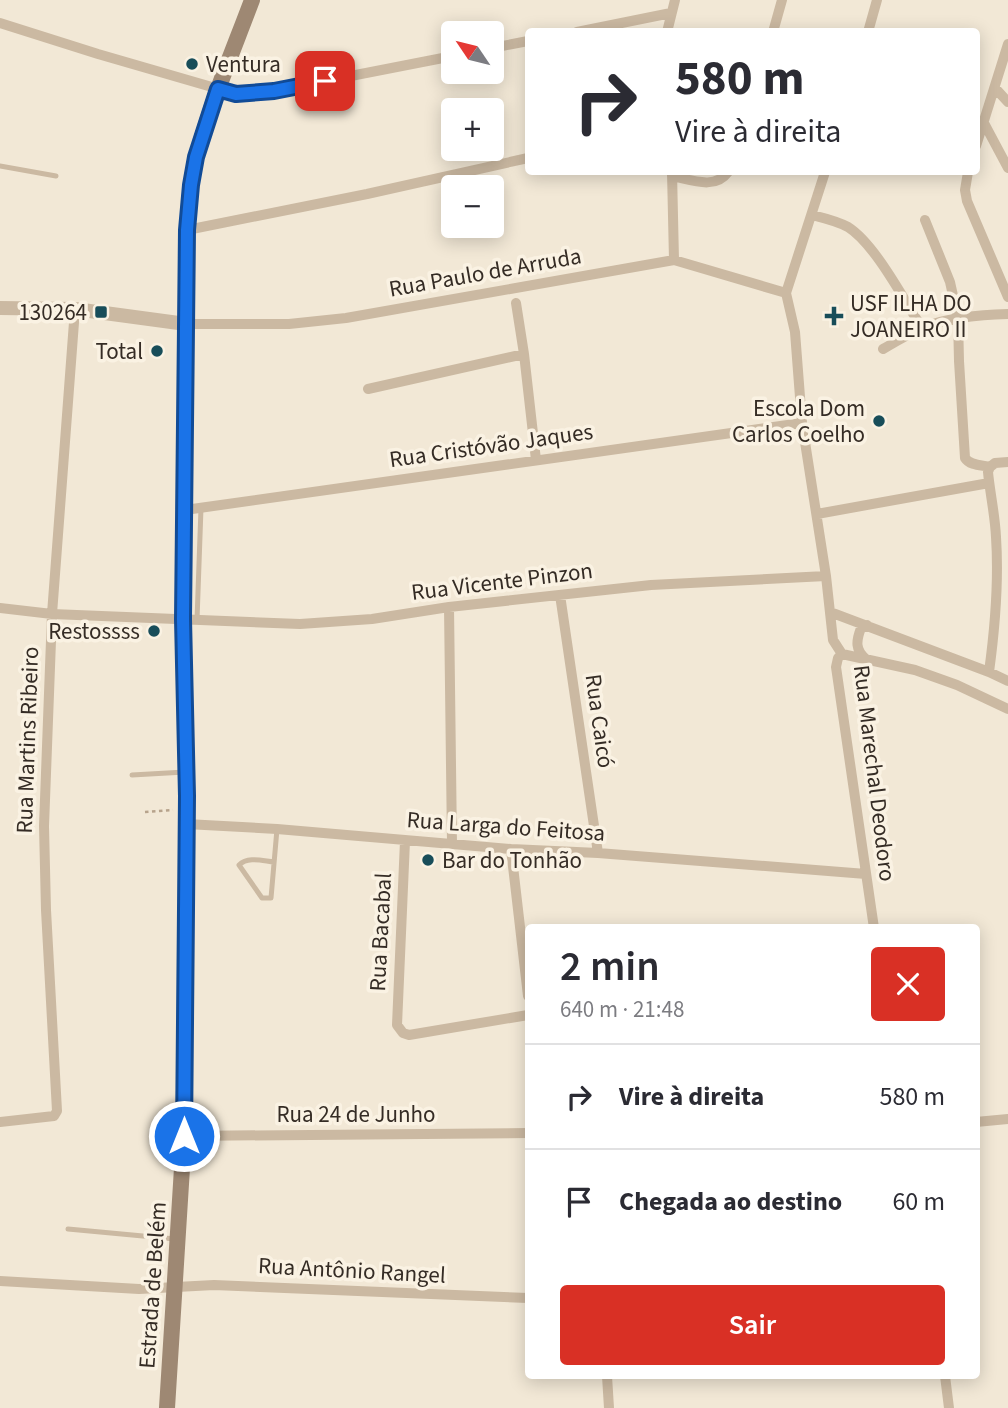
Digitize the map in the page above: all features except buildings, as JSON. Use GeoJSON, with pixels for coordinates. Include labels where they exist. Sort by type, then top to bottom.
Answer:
{"type":"FeatureCollection","features":[{"type":"Feature","properties":{"kind":"main road","name":"Estrada de Belém"},"geometry":{"type":"LineString","coordinates":[[167,1408],[184,1136],[186,772],[193,509],[186,324],[187,230],[196,157],[218,89],[252,0]]}},
{"type":"Feature","properties":{"kind":"street"},"geometry":{"type":"LineString","coordinates":[[668,28],[675,0]]}},
{"type":"Feature","properties":{"kind":"street"},"geometry":{"type":"LineString","coordinates":[[774,28],[782,0]]}},
{"type":"Feature","properties":{"kind":"street"},"geometry":{"type":"LineString","coordinates":[[869,28],[877,0]]}},
{"type":"Feature","properties":{"kind":"street"},"geometry":{"type":"LineString","coordinates":[[598,28],[671,13]]}},
{"type":"Feature","properties":{"kind":"street"},"geometry":{"type":"LineString","coordinates":[[0,23],[236,94],[274,91],[441,58]]}},
{"type":"Feature","properties":{"kind":"street"},"geometry":{"type":"LineString","coordinates":[[504,46],[525,42]]}},
{"type":"Feature","properties":{"kind":"street"},"geometry":{"type":"LineString","coordinates":[[980,135],[1008,44]]}},
{"type":"Feature","properties":{"kind":"street"},"geometry":{"type":"LineString","coordinates":[[995,88],[1008,102]]}},
{"type":"Feature","properties":{"kind":"street"},"geometry":{"type":"LineString","coordinates":[[984,124],[1008,168]]}},
{"type":"Feature","properties":{"kind":"street"},"geometry":{"type":"LineString","coordinates":[[187,230],[525,159]]}},
{"type":"Feature","properties":{"kind":"street"},"geometry":{"type":"LineString","coordinates":[[672,175],[674,260]]}},
{"type":"Feature","properties":{"kind":"street"},"geometry":{"type":"LineString","coordinates":[[676,175],[709,184],[726,175]]}},
{"type":"Feature","properties":{"kind":"street"},"geometry":{"type":"LineString","coordinates":[[786,293],[824,175]]}},
{"type":"Feature","properties":{"kind":"street"},"geometry":{"type":"LineString","coordinates":[[968,175],[965,190],[971,212],[1008,297]]}},
{"type":"Feature","properties":{"kind":"street"},"geometry":{"type":"LineString","coordinates":[[812,215],[848,227],[862,239],[883,266],[922,328]]}},
{"type":"Feature","properties":{"kind":"street"},"geometry":{"type":"LineString","coordinates":[[925,220],[950,282],[958,318],[965,458],[971,464],[990,467]]}},
{"type":"Feature","properties":{"kind":"street","name":"Rua Paulo de Arruda"},"geometry":{"type":"LineString","coordinates":[[186,324],[289,324],[346,318],[674,260],[786,293]]}},
{"type":"Feature","properties":{"kind":"street","name":"Rua Marechal Deodoro"},"geometry":{"type":"LineString","coordinates":[[786,293],[795,332],[802,423],[833,640],[842,654],[836,667],[873,924]]}},
{"type":"Feature","properties":{"kind":"street"},"geometry":{"type":"LineString","coordinates":[[516,303],[536,460]]}},
{"type":"Feature","properties":{"kind":"street"},"geometry":{"type":"LineString","coordinates":[[0,308],[75,309],[186,324]]}},
{"type":"Feature","properties":{"kind":"street","name":"Rua Martins Ribeiro"},"geometry":{"type":"LineString","coordinates":[[0,1122],[54,1116],[57,1111],[44,826],[52,614],[75,309]]}},
{"type":"Feature","properties":{"kind":"street"},"geometry":{"type":"LineString","coordinates":[[883,349],[922,328],[958,318],[1008,314]]}},
{"type":"Feature","properties":{"kind":"street"},"geometry":{"type":"LineString","coordinates":[[368,389],[524,354]]}},
{"type":"Feature","properties":{"kind":"street","name":"Rua Cristóvão Jaques"},"geometry":{"type":"LineString","coordinates":[[193,509],[802,423]]}},
{"type":"Feature","properties":{"kind":"street"},"geometry":{"type":"LineString","coordinates":[[989,673],[1002,588],[1002,535],[988,472],[995,463],[1008,462]]}},
{"type":"Feature","properties":{"kind":"street"},"geometry":{"type":"LineString","coordinates":[[817,514],[989,483]]}},
{"type":"Feature","properties":{"kind":"street","name":"Rua Vicente Pinzon"},"geometry":{"type":"LineString","coordinates":[[0,608],[52,614],[300,624],[372,619],[449,607],[651,585],[825,576]]}},
{"type":"Feature","properties":{"kind":"street","name":"Rua Caicó"},"geometry":{"type":"LineString","coordinates":[[560,595],[598,853]]}},
{"type":"Feature","properties":{"kind":"street"},"geometry":{"type":"LineString","coordinates":[[449,607],[452,844]]}},
{"type":"Feature","properties":{"kind":"street"},"geometry":{"type":"LineString","coordinates":[[830,612],[1008,681]]}},
{"type":"Feature","properties":{"kind":"street"},"geometry":{"type":"LineString","coordinates":[[866,659],[858,650],[856,641],[861,628],[867,625]]}},
{"type":"Feature","properties":{"kind":"street"},"geometry":{"type":"LineString","coordinates":[[842,654],[915,670],[957,685],[1008,709]]}},
{"type":"Feature","properties":{"kind":"street","name":"Rua Larga do Feitosa"},"geometry":{"type":"LineString","coordinates":[[186,817],[405,841],[866,874]]}},
{"type":"Feature","properties":{"kind":"street","name":"Rua Bacabal"},"geometry":{"type":"LineString","coordinates":[[405,841],[397,1025],[409,1035],[525,1016]]}},
{"type":"Feature","properties":{"kind":"street"},"geometry":{"type":"LineString","coordinates":[[511,849],[525,970]]}},
{"type":"Feature","properties":{"kind":"street"},"geometry":{"type":"LineString","coordinates":[[980,1122],[1008,1119]]}},
{"type":"Feature","properties":{"kind":"street","name":"Rua 24 de Junho"},"geometry":{"type":"LineString","coordinates":[[184,1136],[525,1133]]}},
{"type":"Feature","properties":{"kind":"street","name":"Rua Antônio Rangel"},"geometry":{"type":"LineString","coordinates":[[0,1281],[139,1289],[214,1284],[525,1298]]}},
{"type":"Feature","properties":{"kind":"street"},"geometry":{"type":"LineString","coordinates":[[607,1379],[609,1408]]}},
{"type":"Feature","properties":{"kind":"street"},"geometry":{"type":"LineString","coordinates":[[945,1379],[949,1408]]}},
{"type":"Feature","properties":{"kind":"lane"},"geometry":{"type":"LineString","coordinates":[[0,166],[56,176]]}},
{"type":"Feature","properties":{"kind":"lane"},"geometry":{"type":"LineString","coordinates":[[132,775],[186,772]]}},
{"type":"Feature","properties":{"kind":"lane"},"geometry":{"type":"LineString","coordinates":[[274,862],[245,860],[239,865],[262,898],[271,898],[277,829]]}},
{"type":"Feature","properties":{"kind":"lane"},"geometry":{"type":"LineString","coordinates":[[68,1229],[178,1239]]}},
{"type":"Feature","properties":{"kind":"path"},"geometry":{"type":"LineString","coordinates":[[145,812],[186,817]]}},
{"type":"Feature","properties":{"kind":"place","name":"Ventura"},"geometry":{"type":"Point","coordinates":[192,64]}},
{"type":"Feature","properties":{"kind":"place","name":"130264"},"geometry":{"type":"Point","coordinates":[101,312]}},
{"type":"Feature","properties":{"kind":"place","name":"USF ILHA DO JOANEIRO II"},"geometry":{"type":"Point","coordinates":[834,316]}},
{"type":"Feature","properties":{"kind":"place","name":"Total"},"geometry":{"type":"Point","coordinates":[157,351]}},
{"type":"Feature","properties":{"kind":"place","name":"Escola Dom Carlos Coelho"},"geometry":{"type":"Point","coordinates":[879,421]}},
{"type":"Feature","properties":{"kind":"place","name":"Restossss"},"geometry":{"type":"Point","coordinates":[154,631]}},
{"type":"Feature","properties":{"kind":"place","name":"Bar do Tonhão"},"geometry":{"type":"Point","coordinates":[428,860]}},
{"type":"Feature","properties":{"kind":"route"},"geometry":{"type":"LineString","coordinates":[[184,1136],[187,796],[183,619],[187,230],[191,185],[196,157],[218,89],[236,94],[274,91],[325,81]]}}]}
